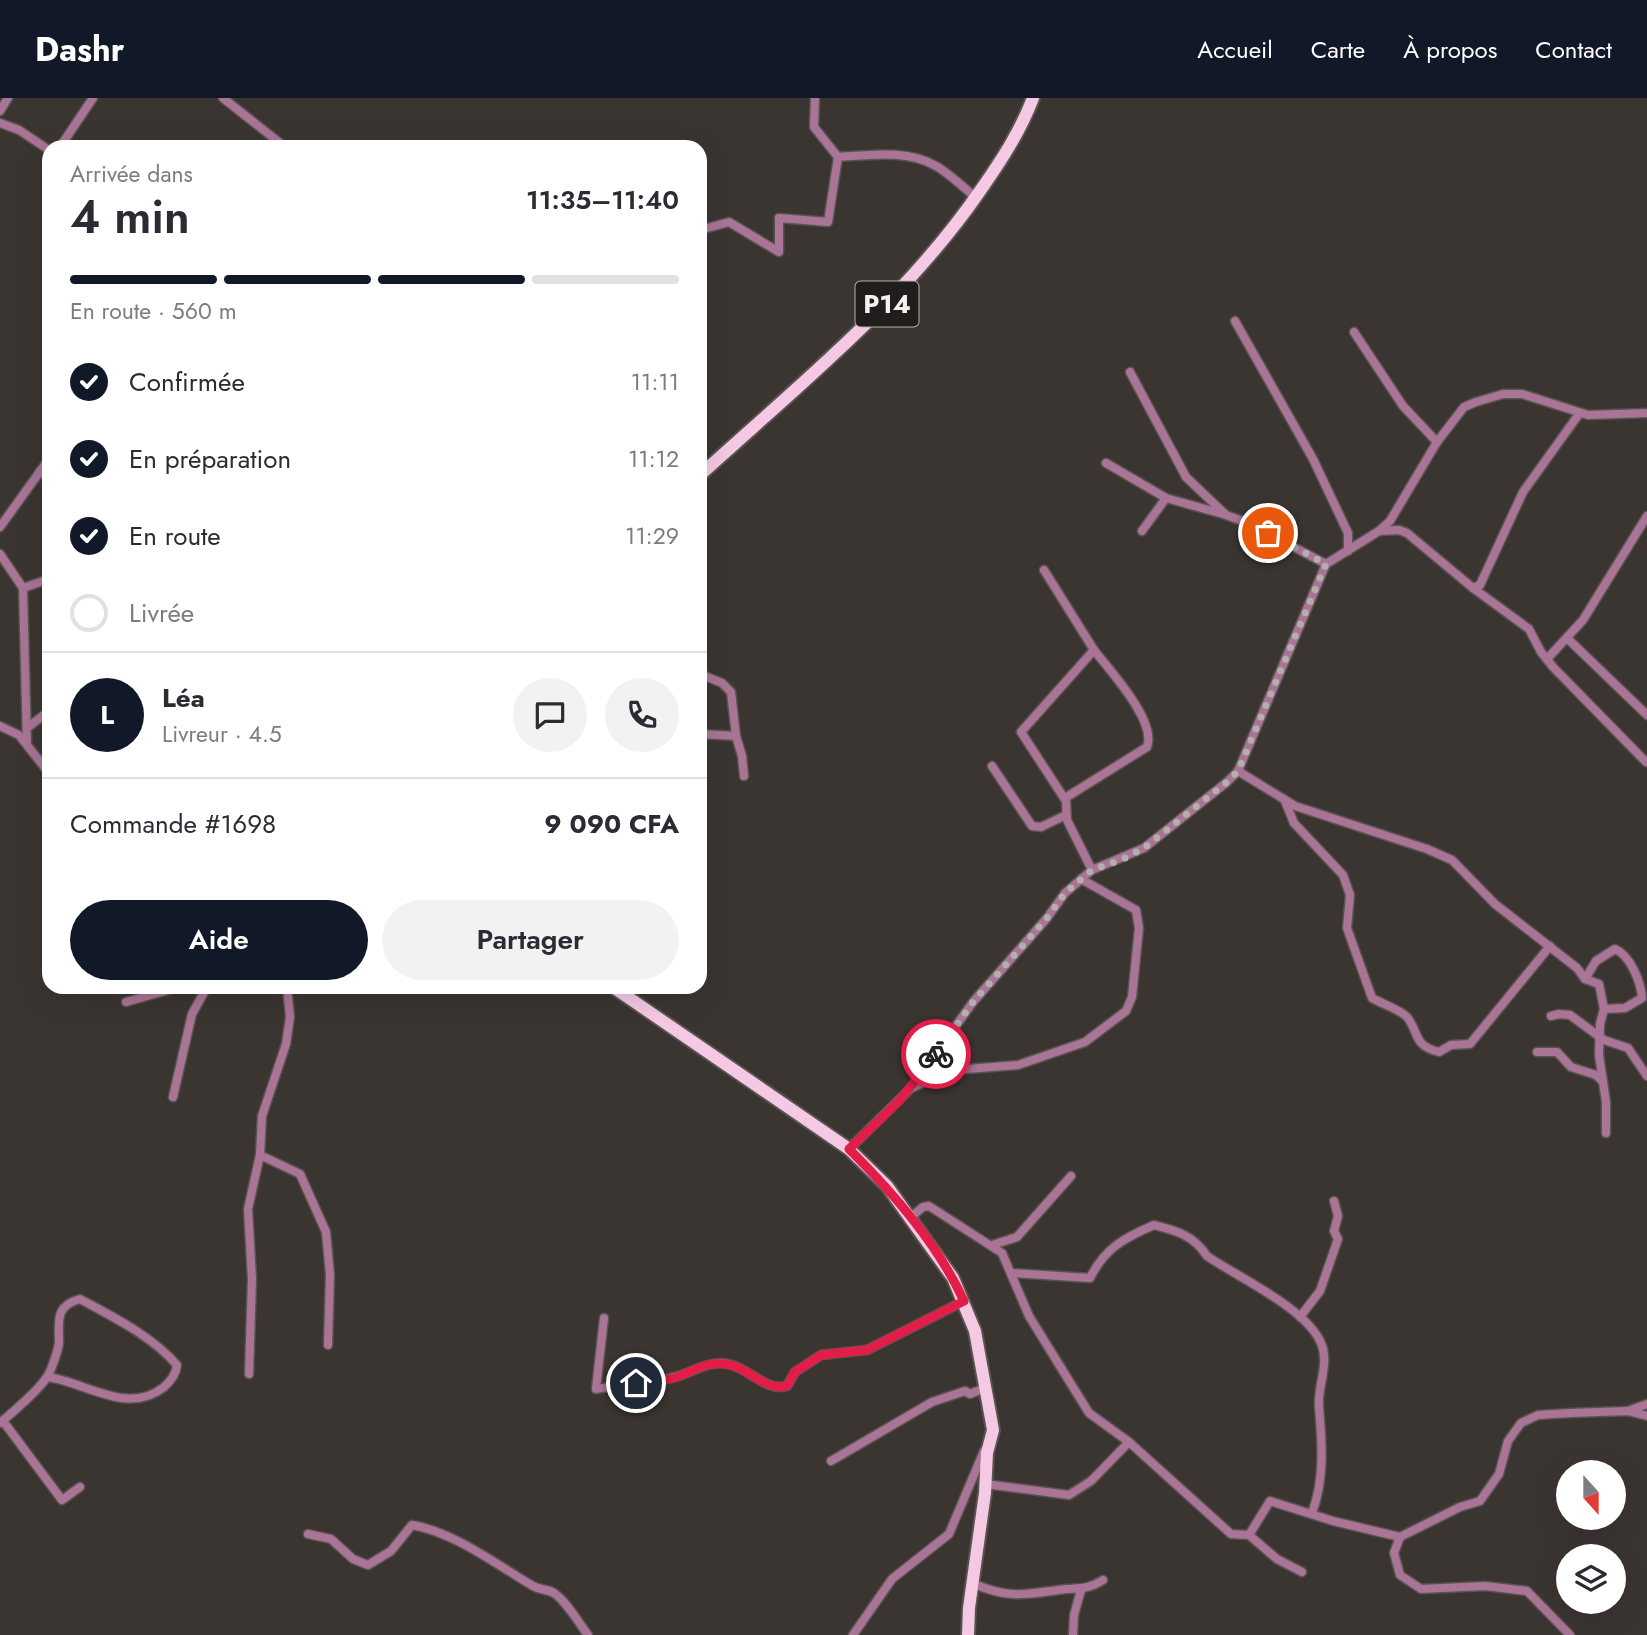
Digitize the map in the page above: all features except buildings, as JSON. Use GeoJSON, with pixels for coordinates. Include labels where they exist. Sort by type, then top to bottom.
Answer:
{"type":"FeatureCollection","features":[{"type":"Feature","properties":{"kind":"main road","name":"P14"},"geometry":{"type":"LineString","coordinates":[[707,469],[901,290],[946,239],[1016,137],[1033,98]]}},
{"type":"Feature","properties":{"kind":"main road"},"geometry":{"type":"LineString","coordinates":[[623,994],[849,1149],[887,1186],[953,1278],[975,1331],[993,1430],[987,1453],[968,1635]]}},
{"type":"Feature","properties":{"kind":"street"},"geometry":{"type":"LineString","coordinates":[[0,111],[8,98]]}},
{"type":"Feature","properties":{"kind":"street"},"geometry":{"type":"LineString","coordinates":[[65,140],[93,98]]}},
{"type":"Feature","properties":{"kind":"street"},"geometry":{"type":"LineString","coordinates":[[223,98],[276,140]]}},
{"type":"Feature","properties":{"kind":"street"},"geometry":{"type":"LineString","coordinates":[[707,228],[729,222],[779,252],[779,218],[828,222],[838,157],[814,127],[815,98]]}},
{"type":"Feature","properties":{"kind":"street"},"geometry":{"type":"LineString","coordinates":[[0,123],[19,130],[42,145]]}},
{"type":"Feature","properties":{"kind":"street"},"geometry":{"type":"LineString","coordinates":[[838,157],[883,154],[912,156],[937,166],[976,198]]}},
{"type":"Feature","properties":{"kind":"street"},"geometry":{"type":"LineString","coordinates":[[1235,321],[1313,459],[1348,534],[1348,551]]}},
{"type":"Feature","properties":{"kind":"street"},"geometry":{"type":"LineString","coordinates":[[1353,332],[1403,406],[1437,442]]}},
{"type":"Feature","properties":{"kind":"street"},"geometry":{"type":"LineString","coordinates":[[1130,372],[1186,477],[1226,515]]}},
{"type":"Feature","properties":{"kind":"street"},"geometry":{"type":"LineString","coordinates":[[849,1149],[911,1088],[973,1002],[1047,918],[1065,893],[1092,870],[1144,848],[1238,771],[1326,564],[1379,531],[1396,513],[1437,442],[1464,407],[1503,394],[1522,394],[1579,414],[1647,413]]}},
{"type":"Feature","properties":{"kind":"street"},"geometry":{"type":"LineString","coordinates":[[1473,588],[1480,585],[1533,476],[1579,414]]}},
{"type":"Feature","properties":{"kind":"street"},"geometry":{"type":"LineString","coordinates":[[1106,463],[1166,498],[1248,523],[1326,564]]}},
{"type":"Feature","properties":{"kind":"street"},"geometry":{"type":"LineString","coordinates":[[0,527],[42,468]]}},
{"type":"Feature","properties":{"kind":"street"},"geometry":{"type":"LineString","coordinates":[[1142,531],[1166,498]]}},
{"type":"Feature","properties":{"kind":"street"},"geometry":{"type":"LineString","coordinates":[[1547,659],[1583,620],[1647,516]]}},
{"type":"Feature","properties":{"kind":"street"},"geometry":{"type":"LineString","coordinates":[[1379,531],[1399,530],[1407,533],[1473,588],[1529,629],[1547,659],[1646,762]]}},
{"type":"Feature","properties":{"kind":"street"},"geometry":{"type":"LineString","coordinates":[[0,554],[23,588],[27,743]]}},
{"type":"Feature","properties":{"kind":"street"},"geometry":{"type":"LineString","coordinates":[[1044,570],[1094,650],[1129,696],[1149,732],[1150,740],[1147,747],[1065,798]]}},
{"type":"Feature","properties":{"kind":"street"},"geometry":{"type":"LineString","coordinates":[[23,588],[42,581]]}},
{"type":"Feature","properties":{"kind":"street"},"geometry":{"type":"LineString","coordinates":[[1567,638],[1647,715]]}},
{"type":"Feature","properties":{"kind":"street"},"geometry":{"type":"LineString","coordinates":[[1092,870],[1066,815],[1065,798],[1021,732],[1094,650]]}},
{"type":"Feature","properties":{"kind":"street"},"geometry":{"type":"LineString","coordinates":[[707,677],[722,683],[731,692],[744,776]]}},
{"type":"Feature","properties":{"kind":"street"},"geometry":{"type":"LineString","coordinates":[[27,728],[42,716]]}},
{"type":"Feature","properties":{"kind":"street"},"geometry":{"type":"LineString","coordinates":[[0,726],[12,730],[27,743],[42,763]]}},
{"type":"Feature","properties":{"kind":"street"},"geometry":{"type":"LineString","coordinates":[[707,734],[736,736]]}},
{"type":"Feature","properties":{"kind":"street"},"geometry":{"type":"LineString","coordinates":[[992,766],[1032,826],[1041,827],[1066,815]]}},
{"type":"Feature","properties":{"kind":"street"},"geometry":{"type":"LineString","coordinates":[[1238,771],[1285,801],[1452,860],[1496,904],[1577,968],[1585,979],[1599,984],[1604,1009],[1599,1055],[1606,1133]]}},
{"type":"Feature","properties":{"kind":"street"},"geometry":{"type":"LineString","coordinates":[[1285,801],[1294,823],[1343,876],[1350,895],[1347,928],[1372,998],[1407,1017],[1415,1037],[1427,1049],[1439,1052],[1451,1045],[1470,1044],[1550,946]]}},
{"type":"Feature","properties":{"kind":"street"},"geometry":{"type":"LineString","coordinates":[[911,1088],[954,1070],[1017,1065],[1085,1042],[1126,1011],[1132,997],[1139,928],[1136,910],[1081,879]]}},
{"type":"Feature","properties":{"kind":"street"},"geometry":{"type":"LineString","coordinates":[[1585,979],[1596,961],[1615,949],[1623,952],[1629,961],[1642,998],[1625,1008],[1604,1009]]}},
{"type":"Feature","properties":{"kind":"street"},"geometry":{"type":"LineString","coordinates":[[126,1002],[154,994]]}},
{"type":"Feature","properties":{"kind":"street"},"geometry":{"type":"LineString","coordinates":[[173,1097],[192,1014],[203,994]]}},
{"type":"Feature","properties":{"kind":"street"},"geometry":{"type":"LineString","coordinates":[[249,1374],[252,1279],[248,1209],[260,1155],[262,1116],[286,1044],[290,1017],[288,994]]}},
{"type":"Feature","properties":{"kind":"street"},"geometry":{"type":"LineString","coordinates":[[1551,1016],[1570,1015],[1600,1034],[1604,1040],[1628,1048],[1647,1076]]}},
{"type":"Feature","properties":{"kind":"street"},"geometry":{"type":"LineString","coordinates":[[1538,1052],[1557,1052],[1571,1067],[1596,1076],[1603,1082]]}},
{"type":"Feature","properties":{"kind":"street"},"geometry":{"type":"LineString","coordinates":[[260,1155],[300,1174],[326,1232],[330,1275],[328,1345]]}},
{"type":"Feature","properties":{"kind":"street"},"geometry":{"type":"LineString","coordinates":[[992,1245],[1017,1237],[1071,1176]]}},
{"type":"Feature","properties":{"kind":"street"},"geometry":{"type":"LineString","coordinates":[[1300,1317],[1320,1291],[1338,1239],[1334,1231],[1338,1216],[1334,1201]]}},
{"type":"Feature","properties":{"kind":"street"},"geometry":{"type":"LineString","coordinates":[[911,1217],[923,1207],[929,1206],[1002,1253],[1029,1316],[1089,1413],[1129,1442],[1231,1534],[1249,1535],[1277,1559],[1302,1572]]}},
{"type":"Feature","properties":{"kind":"street"},"geometry":{"type":"LineString","coordinates":[[1011,1273],[1090,1278],[1099,1259],[1117,1244],[1154,1225],[1183,1233],[1198,1243],[1215,1261],[1269,1293],[1300,1317],[1321,1344],[1324,1373],[1319,1399],[1323,1443],[1321,1481],[1312,1513]]}},
{"type":"Feature","properties":{"kind":"street"},"geometry":{"type":"LineString","coordinates":[[48,1377],[108,1396],[129,1398],[150,1394],[165,1386],[176,1374],[177,1365],[166,1352],[80,1299],[69,1302],[62,1310],[57,1329],[58,1349],[48,1377],[1,1422],[62,1500],[80,1487]]}},
{"type":"Feature","properties":{"kind":"street"},"geometry":{"type":"LineString","coordinates":[[604,1318],[596,1389],[672,1378],[708,1364],[729,1364],[772,1386],[781,1387],[787,1386],[795,1372],[821,1355],[867,1350],[964,1301]]}},
{"type":"Feature","properties":{"kind":"street"},"geometry":{"type":"LineString","coordinates":[[831,1461],[932,1402],[965,1391],[970,1394],[987,1387]]}},
{"type":"Feature","properties":{"kind":"street"},"geometry":{"type":"LineString","coordinates":[[1628,1411],[1647,1404]]}},
{"type":"Feature","properties":{"kind":"street"},"geometry":{"type":"LineString","coordinates":[[1249,1535],[1270,1501],[1333,1521],[1400,1537],[1460,1507],[1480,1501],[1499,1474],[1508,1441],[1521,1423],[1538,1415],[1628,1411],[1647,1416]]}},
{"type":"Feature","properties":{"kind":"street"},"geometry":{"type":"LineString","coordinates":[[853,1635],[892,1579],[949,1534],[993,1430]]}},
{"type":"Feature","properties":{"kind":"street"},"geometry":{"type":"LineString","coordinates":[[985,1484],[1069,1495],[1091,1480],[1129,1442]]}},
{"type":"Feature","properties":{"kind":"street"},"geometry":{"type":"LineString","coordinates":[[308,1534],[331,1539],[353,1559],[368,1565],[391,1551],[412,1525],[451,1537],[537,1588],[555,1594],[588,1635]]}},
{"type":"Feature","properties":{"kind":"street"},"geometry":{"type":"LineString","coordinates":[[1400,1537],[1394,1553],[1401,1574],[1421,1589],[1485,1586],[1527,1591],[1570,1635]]}},
{"type":"Feature","properties":{"kind":"street"},"geometry":{"type":"LineString","coordinates":[[972,1583],[1005,1595],[1037,1595],[1067,1589],[1081,1590],[1103,1580]]}},
{"type":"Feature","properties":{"kind":"street"},"geometry":{"type":"LineString","coordinates":[[1073,1635],[1074,1615],[1081,1590]]}},
{"type":"Feature","properties":{"kind":"way so far"},"geometry":{"type":"LineString","coordinates":[[936,1054],[973,1002],[1047,918],[1065,893],[1092,870],[1144,848],[1238,771],[1326,564],[1268,533]]}},
{"type":"Feature","properties":{"kind":"route"},"geometry":{"type":"LineString","coordinates":[[636,1383],[672,1378],[708,1364],[729,1364],[772,1386],[787,1386],[795,1372],[821,1355],[867,1350],[964,1301],[953,1278],[911,1217],[887,1186],[849,1149],[911,1088],[936,1054]]}}]}
